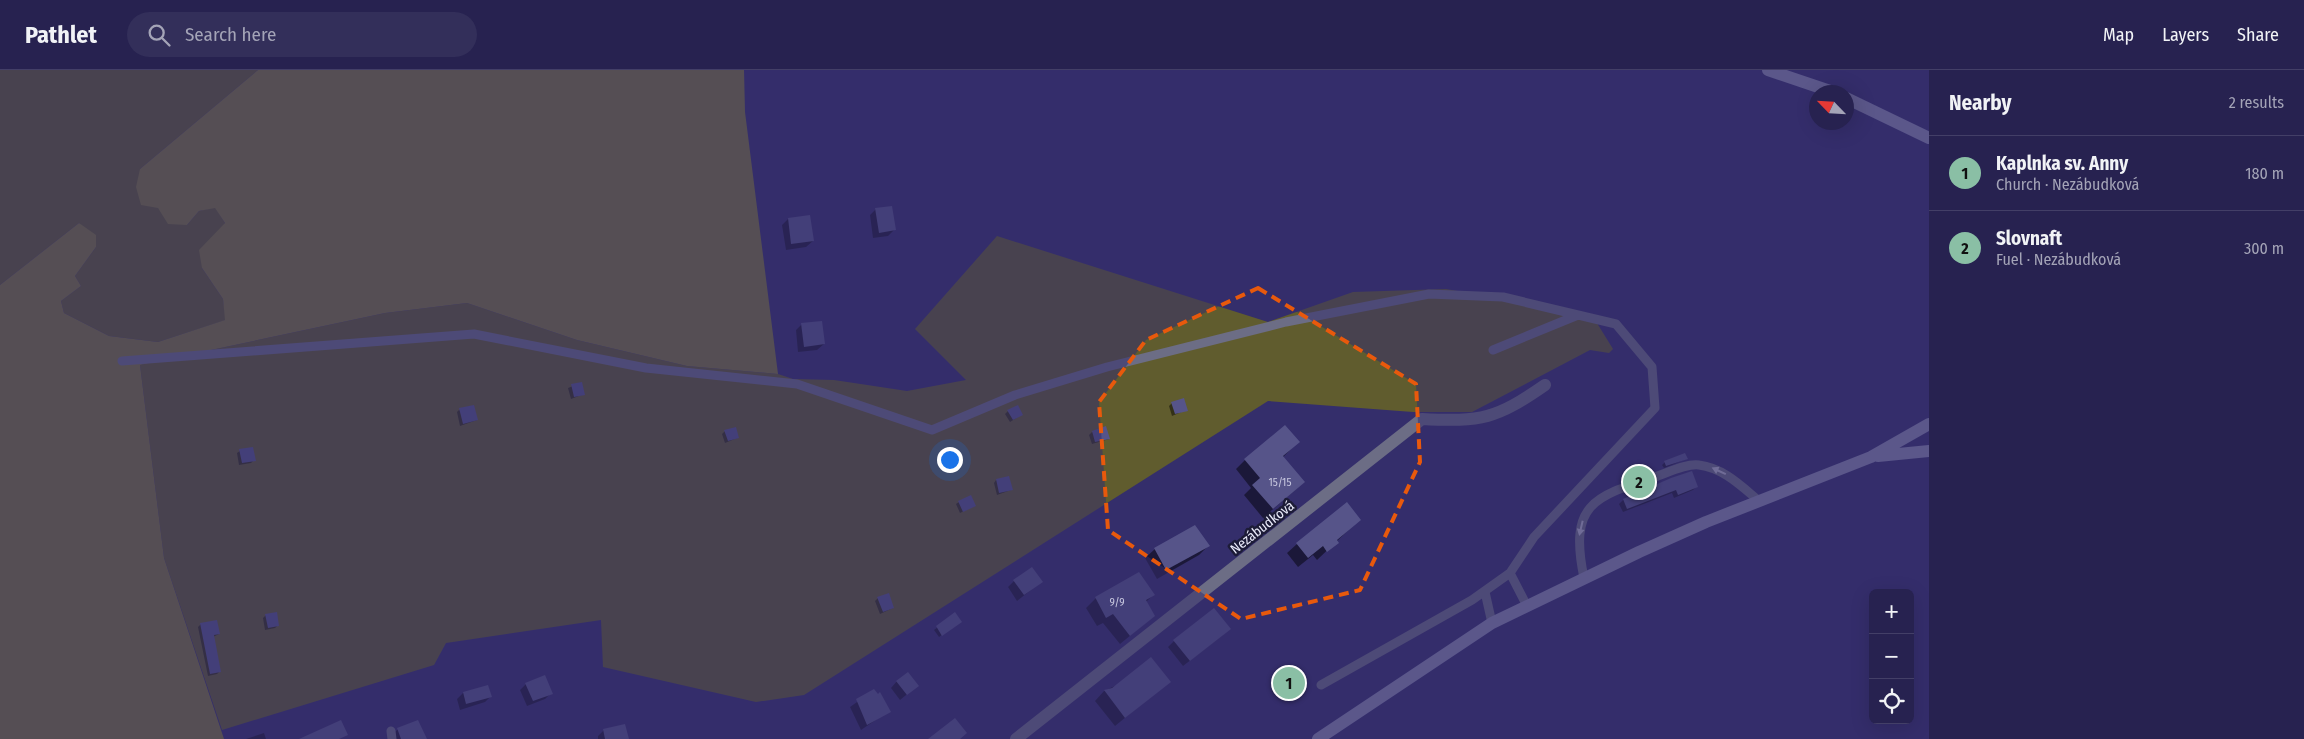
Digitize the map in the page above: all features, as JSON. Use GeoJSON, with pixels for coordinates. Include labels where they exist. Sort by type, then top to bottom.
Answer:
{"type":"FeatureCollection","features":[{"type":"Feature","properties":{"kind":"main road"},"geometry":{"type":"LineString","coordinates":[[1768,70],[1812,85]]}},
{"type":"Feature","properties":{"kind":"main road"},"geometry":{"type":"LineString","coordinates":[[1854,102],[1929,138]]}},
{"type":"Feature","properties":{"kind":"main road"},"geometry":{"type":"LineString","coordinates":[[1318,739],[1492,623],[1584,578],[1758,500],[1871,457],[1929,424]]}},
{"type":"Feature","properties":{"kind":"main road"},"geometry":{"type":"LineString","coordinates":[[1871,457],[1929,451]]}},
{"type":"Feature","properties":{"kind":"street","name":"Nezábudková"},"geometry":{"type":"LineString","coordinates":[[1016,739],[1422,420],[1478,420],[1498,414],[1545,385]]}},
{"type":"Feature","properties":{"kind":"lane"},"geometry":{"type":"LineString","coordinates":[[122,361],[474,334],[646,368],[798,384],[932,430],[1015,395],[1107,367],[1286,322],[1429,294],[1503,297],[1616,324],[1652,367],[1655,408],[1534,537],[1510,573],[1485,592],[1321,685]]}},
{"type":"Feature","properties":{"kind":"lane"},"geometry":{"type":"LineString","coordinates":[[1493,350],[1578,315]]}},
{"type":"Feature","properties":{"kind":"lane"},"geometry":{"type":"LineString","coordinates":[[1584,578],[1578,550],[1583,520],[1591,506],[1612,491],[1697,464],[1726,474],[1758,500]]}},
{"type":"Feature","properties":{"kind":"lane"},"geometry":{"type":"LineString","coordinates":[[1510,573],[1527,606]]}},
{"type":"Feature","properties":{"kind":"lane"},"geometry":{"type":"LineString","coordinates":[[1485,592],[1492,623]]}},
{"type":"Feature","properties":{"kind":"highlighted area"},"geometry":{"type":"Polygon","coordinates":[[[1258,288],[1416,384],[1420,462],[1360,590],[1241,619],[1108,530],[1099,402],[1146,340],[1258,288]]]}},
{"type":"Feature","properties":{"kind":"shaded area"},"geometry":{"type":"Polygon","coordinates":[[[0,70],[258,70],[140,169],[158,208],[187,225],[199,211],[215,207],[225,223],[202,268],[223,299],[226,320],[158,342],[109,336],[64,313],[61,301],[81,286],[75,276],[96,247],[79,223],[0,285],[0,70]]]}},
{"type":"Feature","properties":{"kind":"shaded area"},"geometry":{"type":"Polygon","coordinates":[[[258,70],[744,70],[745,112],[778,374],[687,366],[577,340],[467,303],[385,313],[140,365],[164,558],[224,739],[0,739],[0,285],[79,223],[96,235],[96,247],[75,276],[81,286],[61,301],[64,313],[109,336],[158,342],[225,320],[223,299],[202,268],[199,250],[225,223],[215,208],[199,211],[187,225],[168,224],[158,208],[141,205],[136,187],[140,169],[258,70]]]}},
{"type":"Feature","properties":{"kind":"shaded area"},"geometry":{"type":"Polygon","coordinates":[[[997,236],[1268,322],[1353,292],[1446,289],[1592,315],[1613,349],[1609,353],[1590,350],[1472,412],[1413,412],[1268,401],[804,695],[756,702],[603,667],[601,620],[446,643],[434,665],[222,730],[164,558],[140,365],[385,313],[467,303],[577,340],[687,366],[778,374],[793,379],[834,380],[907,391],[966,380],[915,329],[997,236]]]}},
{"type":"Feature","properties":{"kind":"building"},"geometry":{"type":"Polygon","coordinates":[[[892,206],[896,230],[879,233],[875,208],[892,206]]]}},
{"type":"Feature","properties":{"kind":"building"},"geometry":{"type":"Polygon","coordinates":[[[810,215],[814,241],[791,244],[788,218],[810,215]]]}},
{"type":"Feature","properties":{"kind":"building"},"geometry":{"type":"Polygon","coordinates":[[[822,321],[825,344],[804,347],[801,323],[822,321]]]}},
{"type":"Feature","properties":{"kind":"building"},"geometry":{"type":"Polygon","coordinates":[[[582,382],[585,395],[574,397],[571,384],[582,382]]]}},
{"type":"Feature","properties":{"kind":"building"},"geometry":{"type":"Polygon","coordinates":[[[1184,398],[1188,411],[1175,414],[1171,402],[1184,398]]]}},
{"type":"Feature","properties":{"kind":"building"},"geometry":{"type":"Polygon","coordinates":[[[474,405],[478,420],[463,424],[459,408],[474,405]]]}},
{"type":"Feature","properties":{"kind":"building"},"geometry":{"type":"Polygon","coordinates":[[[1018,405],[1023,415],[1013,420],[1007,410],[1018,405]]]}},
{"type":"Feature","properties":{"kind":"building"},"geometry":{"type":"Polygon","coordinates":[[[1285,425],[1300,442],[1283,456],[1305,482],[1273,509],[1252,485],[1260,478],[1244,459],[1285,425]]]}},
{"type":"Feature","properties":{"kind":"building"},"geometry":{"type":"Polygon","coordinates":[[[1106,426],[1110,439],[1095,442],[1092,431],[1106,426]]]}},
{"type":"Feature","properties":{"kind":"building"},"geometry":{"type":"Polygon","coordinates":[[[736,427],[739,438],[728,441],[724,430],[736,427]]]}},
{"type":"Feature","properties":{"kind":"building"},"geometry":{"type":"Polygon","coordinates":[[[253,447],[256,461],[242,463],[239,449],[253,447]]]}},
{"type":"Feature","properties":{"kind":"building"},"geometry":{"type":"Polygon","coordinates":[[[1685,453],[1688,459],[1666,466],[1664,461],[1685,453]]]}},
{"type":"Feature","properties":{"kind":"building"},"geometry":{"type":"Polygon","coordinates":[[[1692,471],[1698,487],[1678,495],[1676,490],[1627,509],[1623,499],[1692,471]]]}},
{"type":"Feature","properties":{"kind":"building"},"geometry":{"type":"Polygon","coordinates":[[[1009,476],[1013,490],[999,493],[996,479],[1009,476]]]}},
{"type":"Feature","properties":{"kind":"building"},"geometry":{"type":"Polygon","coordinates":[[[971,495],[976,506],[963,512],[958,501],[971,495]]]}},
{"type":"Feature","properties":{"kind":"building"},"geometry":{"type":"Polygon","coordinates":[[[1347,502],[1361,520],[1337,540],[1339,543],[1327,552],[1323,546],[1308,558],[1296,543],[1347,502]]]}},
{"type":"Feature","properties":{"kind":"building"},"geometry":{"type":"Polygon","coordinates":[[[1195,525],[1210,546],[1166,570],[1154,548],[1195,525]]]}},
{"type":"Feature","properties":{"kind":"building"},"geometry":{"type":"Polygon","coordinates":[[[1032,567],[1043,582],[1024,595],[1013,580],[1032,567]]]}},
{"type":"Feature","properties":{"kind":"building"},"geometry":{"type":"Polygon","coordinates":[[[1139,572],[1155,595],[1146,600],[1155,616],[1130,636],[1113,614],[1106,618],[1095,597],[1139,572]]]}},
{"type":"Feature","properties":{"kind":"building"},"geometry":{"type":"Polygon","coordinates":[[[889,593],[894,608],[883,612],[877,597],[889,593]]]}},
{"type":"Feature","properties":{"kind":"building"},"geometry":{"type":"Polygon","coordinates":[[[1214,608],[1231,629],[1190,661],[1173,640],[1214,608]]]}},
{"type":"Feature","properties":{"kind":"building"},"geometry":{"type":"Polygon","coordinates":[[[277,612],[279,626],[268,628],[265,614],[277,612]]]}},
{"type":"Feature","properties":{"kind":"building"},"geometry":{"type":"Polygon","coordinates":[[[955,612],[962,622],[942,636],[936,626],[955,612]]]}},
{"type":"Feature","properties":{"kind":"building"},"geometry":{"type":"Polygon","coordinates":[[[217,620],[220,634],[214,635],[221,672],[210,674],[200,623],[217,620]]]}},
{"type":"Feature","properties":{"kind":"building"},"geometry":{"type":"Polygon","coordinates":[[[1151,657],[1171,682],[1125,718],[1104,690],[1112,688],[1151,657]]]}},
{"type":"Feature","properties":{"kind":"building"},"geometry":{"type":"Polygon","coordinates":[[[1286,671],[1290,671],[1303,684],[1291,696],[1278,685],[1278,677],[1286,671]]]}},
{"type":"Feature","properties":{"kind":"building"},"geometry":{"type":"Polygon","coordinates":[[[908,672],[919,686],[907,695],[896,681],[908,672]]]}},
{"type":"Feature","properties":{"kind":"building"},"geometry":{"type":"Polygon","coordinates":[[[545,675],[553,694],[533,701],[525,683],[545,675]]]}},
{"type":"Feature","properties":{"kind":"building"},"geometry":{"type":"Polygon","coordinates":[[[488,685],[492,697],[466,704],[463,692],[488,685]]]}},
{"type":"Feature","properties":{"kind":"building"},"geometry":{"type":"Polygon","coordinates":[[[874,689],[878,694],[880,692],[891,712],[867,725],[856,699],[874,689]]]}},
{"type":"Feature","properties":{"kind":"building"},"geometry":{"type":"Polygon","coordinates":[[[955,718],[967,733],[960,739],[928,739],[955,718]]]}},
{"type":"Feature","properties":{"kind":"building"},"geometry":{"type":"Polygon","coordinates":[[[341,720],[348,735],[339,739],[299,739],[341,720]]]}},
{"type":"Feature","properties":{"kind":"building"},"geometry":{"type":"Polygon","coordinates":[[[418,720],[427,739],[401,739],[397,728],[418,720]]]}},
{"type":"Feature","properties":{"kind":"building"},"geometry":{"type":"Polygon","coordinates":[[[625,724],[629,739],[605,739],[603,729],[625,724]]]}},
{"type":"Feature","properties":{"kind":"place","name":"Slovnaft"},"geometry":{"type":"Point","coordinates":[1639,482]}},
{"type":"Feature","properties":{"kind":"place","name":"Kaplnka sv. Anny"},"geometry":{"type":"Point","coordinates":[1289,683]}}]}
